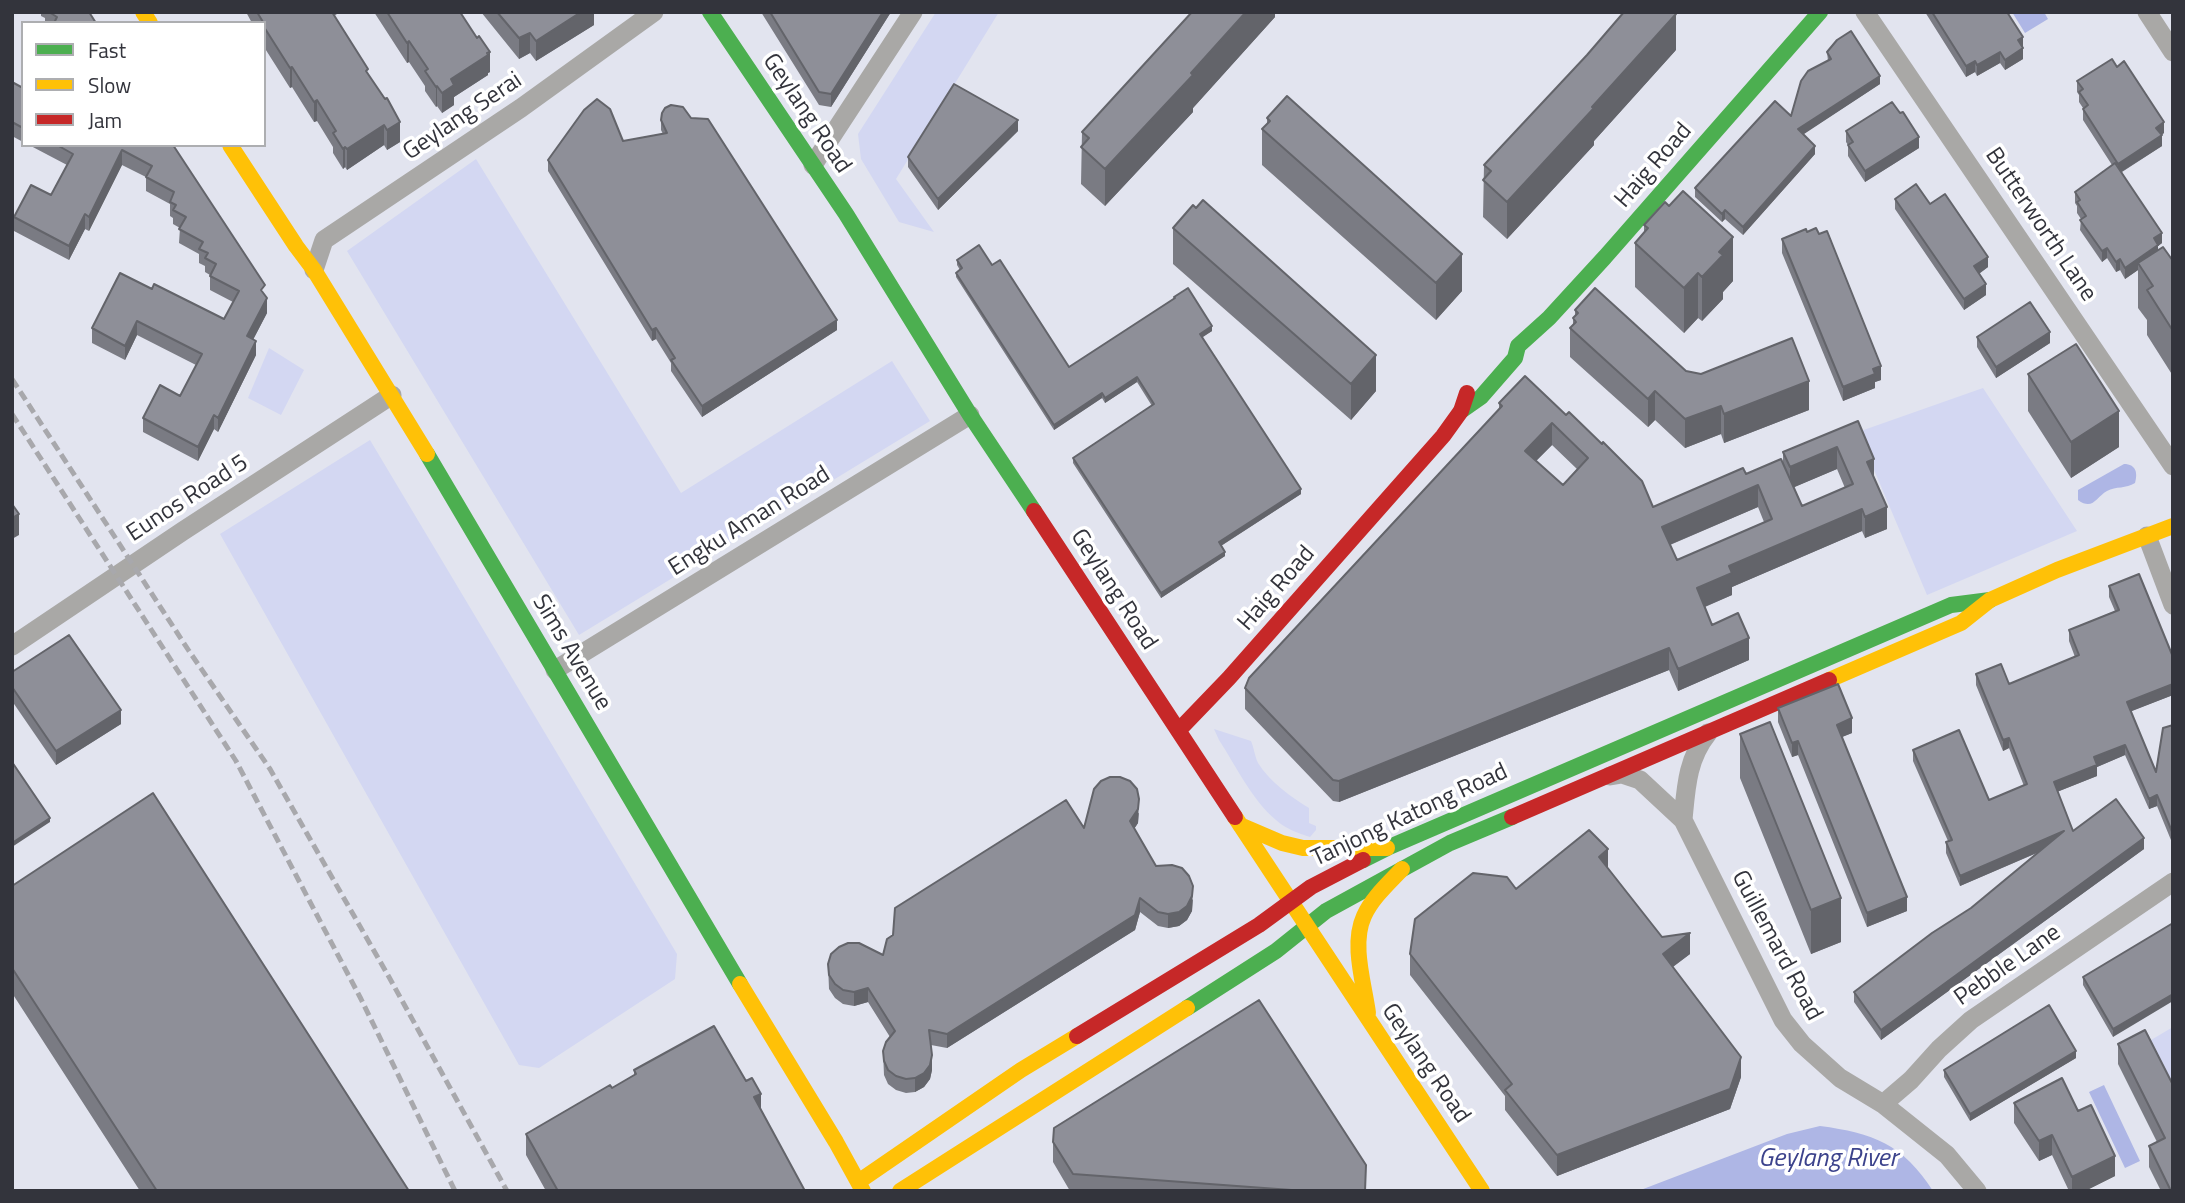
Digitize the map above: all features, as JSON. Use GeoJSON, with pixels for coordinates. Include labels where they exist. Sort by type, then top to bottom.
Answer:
{"type":"FeatureCollection","features":[{"type":"Feature","properties":{"kind":"main road","name":"Geylang Road"},"geometry":{"type":"LineString","coordinates":[[710,12],[813,165],[970,415],[1482,1191]]}},
{"type":"Feature","properties":{"kind":"main road","name":"Haig Road"},"geometry":{"type":"LineString","coordinates":[[1179,730],[1246,659],[1443,436],[1461,411],[1480,397],[1515,358],[1518,346],[1549,318],[1605,257],[1820,12]]}},
{"type":"Feature","properties":{"kind":"main road","name":"Sims Avenue"},"geometry":{"type":"LineString","coordinates":[[231,147],[314,270],[392,395],[860,1187]]}},
{"type":"Feature","properties":{"kind":"main road","name":"Tanjong Katong Road"},"geometry":{"type":"LineString","coordinates":[[900,1191],[1276,951],[1326,911],[1450,843],[1961,623],[1990,600],[2057,570],[2173,526]]}},
{"type":"Feature","properties":{"kind":"main road","name":"Tanjong Katong Road"},"geometry":{"type":"LineString","coordinates":[[860,1187],[1021,1070],[1259,925],[1311,887],[1387,848],[1951,605],[1990,600]]}},
{"type":"Feature","properties":{"kind":"main road"},"geometry":{"type":"LineString","coordinates":[[1241,825],[1282,843],[1303,848],[1387,848]]}},
{"type":"Feature","properties":{"kind":"main road"},"geometry":{"type":"LineString","coordinates":[[1369,1021],[1360,936],[1363,918],[1377,897],[1402,869]]}},
{"type":"Feature","properties":{"kind":"street","name":"Geylang Serai"},"geometry":{"type":"LineString","coordinates":[[314,270],[324,240],[521,108],[654,12]]}},
{"type":"Feature","properties":{"kind":"street"},"geometry":{"type":"LineString","coordinates":[[813,165],[913,12]]}},
{"type":"Feature","properties":{"kind":"street","name":"Butterworth Lane"},"geometry":{"type":"LineString","coordinates":[[1865,12],[2173,466]]}},
{"type":"Feature","properties":{"kind":"street"},"geometry":{"type":"LineString","coordinates":[[2147,12],[2173,52]]}},
{"type":"Feature","properties":{"kind":"street","name":"Eunos Road 5"},"geometry":{"type":"LineString","coordinates":[[12,646],[392,395]]}},
{"type":"Feature","properties":{"kind":"street","name":"Engku Aman Road"},"geometry":{"type":"LineString","coordinates":[[555,670],[970,415]]}},
{"type":"Feature","properties":{"kind":"street"},"geometry":{"type":"LineString","coordinates":[[2147,536],[2173,605]]}},
{"type":"Feature","properties":{"kind":"street"},"geometry":{"type":"LineString","coordinates":[[1683,820],[1687,777],[1692,759],[1698,746],[1711,730]]}},
{"type":"Feature","properties":{"kind":"street","name":"Guillemard Road"},"geometry":{"type":"LineString","coordinates":[[1595,779],[1622,774],[1640,780],[1683,820],[1783,1020],[1802,1044],[1840,1078],[1883,1104],[1947,1155],[1977,1191]]}},
{"type":"Feature","properties":{"kind":"street","name":"Pebble Lane"},"geometry":{"type":"LineString","coordinates":[[1883,1104],[1971,1020],[2173,882]]}},
{"type":"Feature","properties":{"kind":"street","name":"Guillemard Road"},"geometry":{"type":"LineString","coordinates":[[1947,1155],[1966,1191]]}},
{"type":"Feature","properties":{"kind":"shaded area"},"geometry":{"type":"Polygon","coordinates":[[[936,12],[999,12],[896,179],[934,232],[899,222],[861,159],[858,134],[936,12]]]}},
{"type":"Feature","properties":{"kind":"shaded area"},"geometry":{"type":"Polygon","coordinates":[[[476,159],[681,493],[892,361],[930,421],[579,635],[347,251],[476,159]]]}},
{"type":"Feature","properties":{"kind":"shaded area"},"geometry":{"type":"Polygon","coordinates":[[[269,348],[304,370],[281,415],[248,398],[269,348]]]}},
{"type":"Feature","properties":{"kind":"shaded area"},"geometry":{"type":"Polygon","coordinates":[[[1983,388],[2077,531],[1927,595],[1858,432],[1983,388]]]}},
{"type":"Feature","properties":{"kind":"shaded area"},"geometry":{"type":"Polygon","coordinates":[[[370,440],[677,954],[675,979],[539,1068],[519,1065],[220,534],[370,440]]]}},
{"type":"Feature","properties":{"kind":"shaded area"},"geometry":{"type":"Polygon","coordinates":[[[1214,729],[1251,741],[1258,763],[1268,776],[1309,808],[1309,823],[1316,826],[1310,837],[1284,826],[1259,803],[1214,729]]]}},
{"type":"Feature","properties":{"kind":"shaded area"},"geometry":{"type":"Polygon","coordinates":[[[2173,1027],[2173,1085],[2151,1040],[2173,1027]]]}},
{"type":"Feature","properties":{"kind":"water"},"geometry":{"type":"Polygon","coordinates":[[[2012,12],[2044,12],[2048,19],[2025,33],[2012,12]]]}},
{"type":"Feature","properties":{"kind":"water"},"geometry":{"type":"Polygon","coordinates":[[[2124,464],[2135,470],[2135,483],[2107,491],[2091,504],[2078,500],[2078,490],[2124,464]]]}},
{"type":"Feature","properties":{"kind":"water"},"geometry":{"type":"Polygon","coordinates":[[[2104,1085],[2140,1161],[2125,1168],[2089,1092],[2104,1085]]]}},
{"type":"Feature","properties":{"kind":"water","name":"Geylang River"},"geometry":{"type":"Polygon","coordinates":[[[1820,1126],[1856,1132],[1885,1144],[1910,1162],[1933,1191],[1638,1191],[1787,1134],[1820,1126]]]}},
{"type":"Feature","properties":{"kind":"building"},"geometry":{"type":"Polygon","coordinates":[[[49,12],[89,12],[95,21],[55,21],[57,17],[49,12]]]}},
{"type":"Feature","properties":{"kind":"building"},"geometry":{"type":"Polygon","coordinates":[[[257,12],[332,12],[368,69],[366,71],[385,99],[387,98],[400,122],[387,130],[384,125],[343,149],[333,133],[336,131],[317,100],[314,102],[292,67],[290,68],[266,30],[266,21],[262,21],[257,12]]]}},
{"type":"Feature","properties":{"kind":"building"},"geometry":{"type":"Polygon","coordinates":[[[387,12],[460,12],[490,52],[451,79],[454,85],[442,93],[387,12]]]}},
{"type":"Feature","properties":{"kind":"building"},"geometry":{"type":"Polygon","coordinates":[[[497,12],[581,12],[536,41],[530,33],[519,38],[497,12]]]}},
{"type":"Feature","properties":{"kind":"building"},"geometry":{"type":"Polygon","coordinates":[[[770,12],[883,12],[831,94],[819,92],[770,12]]]}},
{"type":"Feature","properties":{"kind":"building"},"geometry":{"type":"Polygon","coordinates":[[[1192,12],[1246,12],[1191,73],[1193,75],[1105,169],[1081,147],[1089,138],[1082,132],[1192,12]]]}},
{"type":"Feature","properties":{"kind":"building"},"geometry":{"type":"Polygon","coordinates":[[[1624,12],[1676,14],[1507,202],[1483,180],[1491,171],[1484,165],[1624,12]]]}},
{"type":"Feature","properties":{"kind":"building"},"geometry":{"type":"Polygon","coordinates":[[[1932,12],[2007,12],[2023,37],[2018,40],[2023,48],[2005,60],[2000,52],[1977,65],[1975,61],[1966,66],[1932,12]]]}},
{"type":"Feature","properties":{"kind":"building"},"geometry":{"type":"Polygon","coordinates":[[[1851,31],[1880,76],[1798,129],[1815,146],[1743,227],[1725,210],[1722,214],[1695,188],[1775,101],[1791,116],[1801,81],[1808,71],[1831,59],[1827,52],[1837,40],[1851,31]]]}},
{"type":"Feature","properties":{"kind":"building"},"geometry":{"type":"Polygon","coordinates":[[[2112,59],[2117,67],[2124,61],[2164,122],[2156,128],[2162,135],[2118,164],[2083,109],[2088,105],[2079,92],[2083,89],[2077,81],[2112,59]]]}},
{"type":"Feature","properties":{"kind":"building"},"geometry":{"type":"Polygon","coordinates":[[[12,82],[21,87],[21,127],[12,122],[12,82]]]}},
{"type":"Feature","properties":{"kind":"building"},"geometry":{"type":"Polygon","coordinates":[[[954,84],[1018,120],[938,199],[908,157],[954,84]]]}},
{"type":"Feature","properties":{"kind":"building"},"geometry":{"type":"Polygon","coordinates":[[[1287,96],[1462,254],[1436,283],[1262,129],[1270,121],[1267,118],[1287,96]]]}},
{"type":"Feature","properties":{"kind":"building"},"geometry":{"type":"Polygon","coordinates":[[[597,99],[610,109],[623,141],[667,133],[661,120],[662,113],[671,105],[683,107],[691,118],[708,119],[837,320],[702,406],[671,360],[675,358],[656,328],[652,330],[548,160],[584,110],[597,99]]]}},
{"type":"Feature","properties":{"kind":"building"},"geometry":{"type":"Polygon","coordinates":[[[1892,102],[1900,113],[1903,112],[1919,137],[1865,171],[1848,145],[1853,142],[1846,131],[1892,102]]]}},
{"type":"Feature","properties":{"kind":"building"},"geometry":{"type":"Polygon","coordinates":[[[61,147],[174,147],[265,285],[261,290],[267,298],[247,336],[256,341],[218,418],[214,415],[198,447],[143,418],[160,385],[180,396],[202,354],[137,321],[125,346],[92,328],[120,273],[152,289],[154,284],[224,319],[239,291],[210,276],[216,264],[205,258],[208,253],[199,249],[203,242],[179,229],[186,217],[173,210],[176,205],[170,202],[174,192],[146,177],[152,166],[122,150],[89,217],[85,214],[69,246],[14,217],[31,185],[51,195],[73,154],[61,147]]]}},
{"type":"Feature","properties":{"kind":"building"},"geometry":{"type":"Polygon","coordinates":[[[2115,163],[2162,233],[2154,238],[2158,245],[2125,268],[2120,259],[2116,262],[2107,248],[2102,251],[2080,220],[2086,216],[2077,202],[2080,200],[2075,192],[2115,163]]]}},
{"type":"Feature","properties":{"kind":"building"},"geometry":{"type":"Polygon","coordinates":[[[1916,184],[1930,204],[1945,194],[1988,257],[1974,266],[1986,284],[1964,299],[1895,199],[1916,184]]]}},
{"type":"Feature","properties":{"kind":"building"},"geometry":{"type":"Polygon","coordinates":[[[1683,191],[1733,237],[1719,252],[1723,255],[1702,277],[1698,273],[1684,288],[1635,243],[1648,228],[1644,225],[1665,202],[1669,206],[1683,191]]]}},
{"type":"Feature","properties":{"kind":"building"},"geometry":{"type":"Polygon","coordinates":[[[1203,200],[1376,355],[1351,384],[1173,228],[1193,205],[1196,208],[1203,200]]]}},
{"type":"Feature","properties":{"kind":"building"},"geometry":{"type":"Polygon","coordinates":[[[1816,228],[1819,234],[1827,231],[1881,366],[1873,369],[1875,374],[1843,387],[1782,239],[1806,229],[1807,232],[1816,228]]]}},
{"type":"Feature","properties":{"kind":"building"},"geometry":{"type":"Polygon","coordinates":[[[979,245],[992,265],[1000,260],[1069,367],[1188,288],[1212,326],[1200,334],[1301,489],[1219,542],[1225,552],[1161,593],[1073,458],[1154,404],[1137,377],[1105,398],[1102,393],[1054,425],[956,273],[962,268],[957,260],[979,245]]]}},
{"type":"Feature","properties":{"kind":"building"},"geometry":{"type":"Polygon","coordinates":[[[2163,247],[2173,261],[2173,331],[2147,290],[2153,286],[2138,263],[2163,247]]]}},
{"type":"Feature","properties":{"kind":"building"},"geometry":{"type":"Polygon","coordinates":[[[1595,288],[1686,371],[1701,374],[1792,338],[1809,381],[1724,414],[1721,406],[1685,419],[1655,391],[1648,399],[1570,328],[1576,322],[1573,318],[1578,313],[1575,310],[1595,288]]]}},
{"type":"Feature","properties":{"kind":"building"},"geometry":{"type":"Polygon","coordinates":[[[2030,302],[2050,332],[1996,367],[1977,337],[2030,302]]]}},
{"type":"Feature","properties":{"kind":"building"},"geometry":{"type":"Polygon","coordinates":[[[2076,344],[2119,411],[2071,442],[2028,374],[2076,344]]]}},
{"type":"Feature","properties":{"kind":"building"},"geometry":{"type":"Polygon","coordinates":[[[1525,376],[1566,415],[1569,412],[1602,444],[1603,442],[1642,481],[1653,507],[1743,468],[1746,474],[1781,459],[1802,506],[1853,484],[1837,447],[1790,467],[1783,452],[1858,421],[1874,459],[1867,462],[1887,507],[1865,517],[1862,509],[1729,566],[1732,573],[1697,588],[1712,625],[1738,613],[1749,638],[1678,669],[1669,648],[1339,781],[1333,780],[1245,688],[1249,678],[1502,406],[1499,403],[1525,376]],[[1552,423],[1525,451],[1563,485],[1588,458],[1552,423]],[[1758,485],[1662,527],[1677,560],[1772,519],[1758,485]]]}},
{"type":"Feature","properties":{"kind":"building"},"geometry":{"type":"Polygon","coordinates":[[[12,504],[19,514],[12,518],[12,504]]]}},
{"type":"Feature","properties":{"kind":"building"},"geometry":{"type":"Polygon","coordinates":[[[2139,574],[2173,657],[2173,684],[2127,702],[2156,772],[2163,728],[2173,725],[2173,834],[2157,795],[2149,799],[2125,745],[2094,757],[2097,765],[2054,782],[2073,831],[2116,799],[2144,838],[1881,1030],[1854,992],[1932,933],[1971,908],[2064,831],[1960,876],[1946,842],[1952,840],[1913,750],[1959,730],[1989,800],[2027,784],[2009,738],[2003,740],[1976,674],[2001,664],[2009,684],[2079,655],[2069,630],[2119,610],[2109,586],[2139,574]]]}},
{"type":"Feature","properties":{"kind":"building"},"geometry":{"type":"Polygon","coordinates":[[[69,635],[121,710],[56,751],[12,687],[12,672],[69,635]]]}},
{"type":"Feature","properties":{"kind":"building"},"geometry":{"type":"Polygon","coordinates":[[[1838,684],[1852,718],[1837,725],[1907,897],[1867,913],[1798,741],[1792,743],[1778,708],[1838,684]]]}},
{"type":"Feature","properties":{"kind":"building"},"geometry":{"type":"Polygon","coordinates":[[[1770,722],[1841,898],[1811,910],[1740,734],[1770,722]]]}},
{"type":"Feature","properties":{"kind":"building"},"geometry":{"type":"Polygon","coordinates":[[[12,762],[50,818],[12,843],[12,762]]]}},
{"type":"Feature","properties":{"kind":"building"},"geometry":{"type":"Polygon","coordinates":[[[1110,777],[1130,781],[1137,789],[1138,809],[1130,821],[1156,866],[1172,865],[1182,868],[1189,876],[1193,886],[1187,906],[1179,912],[1168,914],[1158,912],[1140,898],[1135,915],[947,1034],[929,1030],[932,1055],[930,1065],[924,1073],[915,1078],[896,1076],[888,1070],[883,1051],[895,1031],[868,988],[854,992],[843,990],[835,984],[829,975],[831,954],[848,943],[859,943],[883,955],[887,939],[893,935],[895,908],[1066,800],[1084,828],[1094,789],[1101,781],[1110,777]]]}},
{"type":"Feature","properties":{"kind":"building"},"geometry":{"type":"Polygon","coordinates":[[[153,793],[409,1191],[157,1191],[12,968],[12,886],[153,793]]]}},
{"type":"Feature","properties":{"kind":"building"},"geometry":{"type":"Polygon","coordinates":[[[1589,830],[1608,849],[1599,857],[1662,937],[1690,933],[1663,954],[1741,1057],[1730,1089],[1557,1155],[1505,1090],[1512,1084],[1410,954],[1415,919],[1473,873],[1507,877],[1516,889],[1589,830]]]}},
{"type":"Feature","properties":{"kind":"building"},"geometry":{"type":"Polygon","coordinates":[[[2173,923],[2173,994],[2113,1029],[2083,977],[2173,923]]]}},
{"type":"Feature","properties":{"kind":"building"},"geometry":{"type":"Polygon","coordinates":[[[1259,1000],[1366,1165],[1365,1191],[1305,1191],[1073,1174],[1053,1142],[1054,1128],[1259,1000]]]}},
{"type":"Feature","properties":{"kind":"building"},"geometry":{"type":"Polygon","coordinates":[[[2049,1005],[2076,1051],[1970,1114],[1944,1070],[2049,1005]]]}},
{"type":"Feature","properties":{"kind":"building"},"geometry":{"type":"Polygon","coordinates":[[[714,1026],[746,1081],[752,1078],[761,1094],[754,1097],[805,1191],[558,1191],[526,1134],[610,1085],[612,1088],[636,1074],[634,1070],[714,1026]]]}},
{"type":"Feature","properties":{"kind":"building"},"geometry":{"type":"Polygon","coordinates":[[[2145,1030],[2173,1085],[2173,1191],[2149,1146],[2165,1138],[2118,1044],[2145,1030]]]}},
{"type":"Feature","properties":{"kind":"building"},"geometry":{"type":"Polygon","coordinates":[[[2062,1078],[2078,1111],[2091,1105],[2115,1156],[2072,1177],[2052,1135],[2039,1141],[2014,1103],[2062,1078]]]}},
{"type":"Feature","properties":{"kind":"railway"},"geometry":{"type":"LineString","coordinates":[[12,379],[189,651],[270,769],[507,1191]]}},
{"type":"Feature","properties":{"kind":"railway"},"geometry":{"type":"LineString","coordinates":[[12,414],[236,761],[361,999],[455,1191]]}},
{"type":"Feature","properties":{"kind":"traffic: fast"},"geometry":{"type":"LineString","coordinates":[[710,12],[846,214],[970,415],[1034,511]]}},
{"type":"Feature","properties":{"kind":"traffic: fast"},"geometry":{"type":"LineString","coordinates":[[1461,411],[1481,397],[1515,358],[1518,346],[1549,318],[1605,257],[1820,12]]}},
{"type":"Feature","properties":{"kind":"traffic: fast"},"geometry":{"type":"LineString","coordinates":[[427,454],[740,984]]}},
{"type":"Feature","properties":{"kind":"traffic: fast"},"geometry":{"type":"LineString","coordinates":[[1363,860],[1951,605],[1990,600]]}},
{"type":"Feature","properties":{"kind":"traffic: fast"},"geometry":{"type":"LineString","coordinates":[[1187,1008],[1276,951],[1326,911],[1450,843],[1512,817]]}},
{"type":"Feature","properties":{"kind":"traffic: slow"},"geometry":{"type":"LineString","coordinates":[[143,12],[149,21]]}},
{"type":"Feature","properties":{"kind":"traffic: slow"},"geometry":{"type":"LineString","coordinates":[[231,147],[314,270],[427,454]]}},
{"type":"Feature","properties":{"kind":"traffic: slow"},"geometry":{"type":"LineString","coordinates":[[1829,680],[1961,623],[1990,600],[2057,570],[2173,526]]}},
{"type":"Feature","properties":{"kind":"traffic: slow"},"geometry":{"type":"LineString","coordinates":[[1235,817],[1482,1191]]}},
{"type":"Feature","properties":{"kind":"traffic: slow"},"geometry":{"type":"LineString","coordinates":[[1240,825],[1282,843],[1303,848],[1387,848]]}},
{"type":"Feature","properties":{"kind":"traffic: slow"},"geometry":{"type":"LineString","coordinates":[[1368,1013],[1358,951],[1360,927],[1371,903],[1402,869]]}},
{"type":"Feature","properties":{"kind":"traffic: slow"},"geometry":{"type":"LineString","coordinates":[[740,984],[863,1191]]}},
{"type":"Feature","properties":{"kind":"traffic: slow"},"geometry":{"type":"LineString","coordinates":[[900,1191],[1187,1008]]}},
{"type":"Feature","properties":{"kind":"traffic: slow"},"geometry":{"type":"LineString","coordinates":[[858,1182],[1021,1070],[1077,1036]]}},
{"type":"Feature","properties":{"kind":"traffic: jam"},"geometry":{"type":"LineString","coordinates":[[1179,730],[1229,678],[1443,436],[1461,411],[1467,393]]}},
{"type":"Feature","properties":{"kind":"traffic: jam"},"geometry":{"type":"LineString","coordinates":[[1034,511],[1235,817]]}},
{"type":"Feature","properties":{"kind":"traffic: jam"},"geometry":{"type":"LineString","coordinates":[[1512,817],[1829,680]]}},
{"type":"Feature","properties":{"kind":"traffic: jam"},"geometry":{"type":"LineString","coordinates":[[1077,1036],[1259,925],[1311,887],[1363,860]]}}]}
